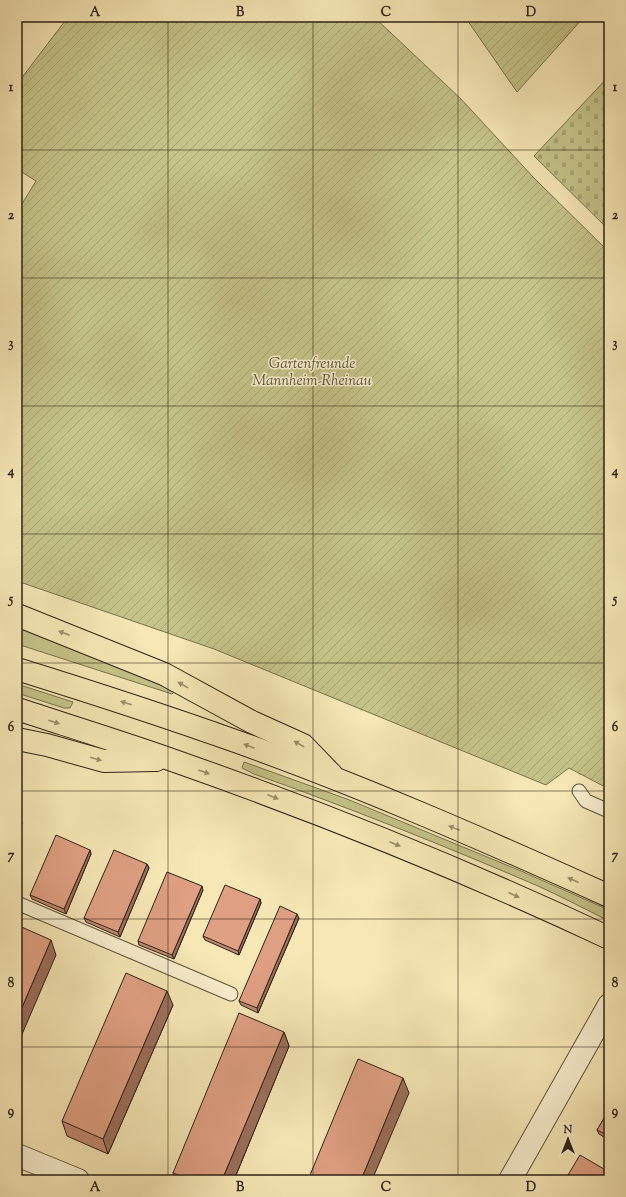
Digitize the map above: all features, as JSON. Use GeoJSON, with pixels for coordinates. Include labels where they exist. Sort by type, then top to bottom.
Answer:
{"type":"FeatureCollection","features":[{"type":"Feature","properties":{"kind":"highway"},"geometry":{"type":"LineString","coordinates":[[17,615],[164,674],[252,722],[303,745],[337,780]]}},
{"type":"Feature","properties":{"kind":"highway"},"geometry":{"type":"LineString","coordinates":[[17,668],[231,739],[337,780],[500,847],[609,896]]}},
{"type":"Feature","properties":{"kind":"highway"},"geometry":{"type":"LineString","coordinates":[[17,710],[171,760],[373,835],[491,884],[609,938]]}},
{"type":"Feature","properties":{"kind":"highway"},"geometry":{"type":"LineString","coordinates":[[17,739],[47,745],[104,761],[171,760]]}},
{"type":"Feature","properties":{"kind":"street"},"geometry":{"type":"LineString","coordinates":[[510,1180],[608,1006]]}},
{"type":"Feature","properties":{"kind":"street"},"geometry":{"type":"LineString","coordinates":[[19,1160],[78,1180]]}},
{"type":"Feature","properties":{"kind":"lane"},"geometry":{"type":"LineString","coordinates":[[579,791],[586,801],[609,811]]}},
{"type":"Feature","properties":{"kind":"lane"},"geometry":{"type":"LineString","coordinates":[[17,903],[231,994]]}},
{"type":"Feature","properties":{"kind":"green space","name":"Gartenfreunde Mannheim-Rheinau"},"geometry":{"type":"Polygon","coordinates":[[[68,17],[374,17],[461,99],[534,178],[609,252],[609,789],[569,768],[546,785],[214,649],[17,581],[17,212],[36,181],[17,169],[17,84],[68,17]]]}},
{"type":"Feature","properties":{"kind":"green space"},"geometry":{"type":"Polygon","coordinates":[[[465,17],[584,17],[517,92],[465,17]]]}},
{"type":"Feature","properties":{"kind":"green space"},"geometry":{"type":"Polygon","coordinates":[[[609,76],[609,230],[534,156],[609,76]]]}},
{"type":"Feature","properties":{"kind":"green space"},"geometry":{"type":"Polygon","coordinates":[[[17,624],[176,690],[172,694],[17,644],[17,624]]]}},
{"type":"Feature","properties":{"kind":"green space"},"geometry":{"type":"Polygon","coordinates":[[[17,684],[73,702],[70,708],[64,708],[17,693],[17,684]]]}},
{"type":"Feature","properties":{"kind":"green space"},"geometry":{"type":"Polygon","coordinates":[[[244,762],[347,799],[521,871],[609,910],[609,921],[538,886],[468,856],[362,814],[254,774],[242,768],[244,762]]]}},
{"type":"Feature","properties":{"kind":"building"},"geometry":{"type":"Polygon","coordinates":[[[17,817],[20,819],[17,827],[17,817]]]}},
{"type":"Feature","properties":{"kind":"building"},"geometry":{"type":"Polygon","coordinates":[[[56,835],[90,850],[64,909],[30,895],[56,835]]]}},
{"type":"Feature","properties":{"kind":"building"},"geometry":{"type":"Polygon","coordinates":[[[114,850],[147,864],[118,932],[84,918],[114,850]]]}},
{"type":"Feature","properties":{"kind":"building"},"geometry":{"type":"Polygon","coordinates":[[[167,872],[202,886],[172,955],[138,941],[167,872]]]}},
{"type":"Feature","properties":{"kind":"building"},"geometry":{"type":"Polygon","coordinates":[[[225,885],[260,899],[238,951],[203,936],[225,885]]]}},
{"type":"Feature","properties":{"kind":"building"},"geometry":{"type":"Polygon","coordinates":[[[280,906],[297,914],[257,1008],[239,1001],[280,906]]]}},
{"type":"Feature","properties":{"kind":"building"},"geometry":{"type":"Polygon","coordinates":[[[17,925],[51,940],[17,1019],[17,925]]]}},
{"type":"Feature","properties":{"kind":"building"},"geometry":{"type":"Polygon","coordinates":[[[126,973],[167,991],[103,1139],[62,1121],[126,973]]]}},
{"type":"Feature","properties":{"kind":"building"},"geometry":{"type":"Polygon","coordinates":[[[239,1013],[284,1032],[222,1180],[191,1180],[173,1173],[239,1013]]]}},
{"type":"Feature","properties":{"kind":"building"},"geometry":{"type":"Polygon","coordinates":[[[358,1059],[403,1078],[361,1180],[308,1180],[358,1059]]]}},
{"type":"Feature","properties":{"kind":"building"},"geometry":{"type":"Polygon","coordinates":[[[609,1110],[609,1136],[597,1130],[609,1110]]]}},
{"type":"Feature","properties":{"kind":"building"},"geometry":{"type":"Polygon","coordinates":[[[580,1155],[609,1172],[606,1180],[565,1180],[580,1155]]]}}]}
